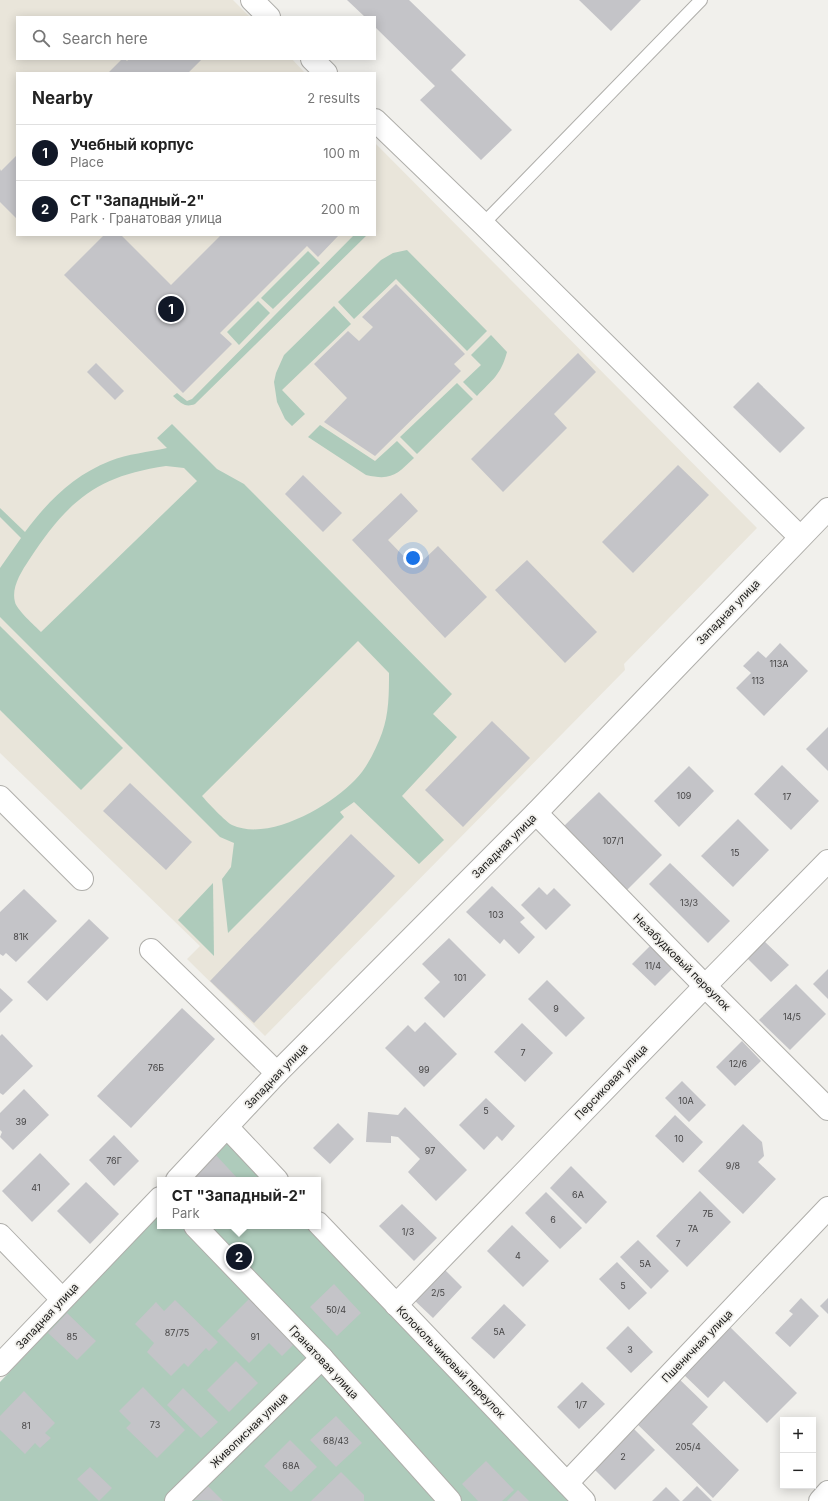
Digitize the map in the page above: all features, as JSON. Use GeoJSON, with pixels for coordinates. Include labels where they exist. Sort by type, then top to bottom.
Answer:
{"type":"FeatureCollection","features":[{"type":"Feature","properties":{"kind":"street"},"geometry":{"type":"LineString","coordinates":[[252,0],[268,16]]}},
{"type":"Feature","properties":{"kind":"street"},"geometry":{"type":"LineString","coordinates":[[313,60],[325,72]]}},
{"type":"Feature","properties":{"kind":"street"},"geometry":{"type":"LineString","coordinates":[[376,121],[483,224],[800,537]]}},
{"type":"Feature","properties":{"kind":"street","name":"Западная улица"},"geometry":{"type":"LineString","coordinates":[[180,1177],[277,1074],[536,813],[828,509]]}},
{"type":"Feature","properties":{"kind":"street"},"geometry":{"type":"LineString","coordinates":[[0,797],[82,879]]}},
{"type":"Feature","properties":{"kind":"street","name":"Незабудковый переулок"},"geometry":{"type":"LineString","coordinates":[[536,813],[828,1109]]}},
{"type":"Feature","properties":{"kind":"street","name":"Персиковая улица"},"geometry":{"type":"LineString","coordinates":[[396,1305],[828,861]]}},
{"type":"Feature","properties":{"kind":"street"},"geometry":{"type":"LineString","coordinates":[[150,950],[277,1074]]}},
{"type":"Feature","properties":{"kind":"street"},"geometry":{"type":"LineString","coordinates":[[227,1127],[274,1177]]}},
{"type":"Feature","properties":{"kind":"street","name":"Западная улица"},"geometry":{"type":"LineString","coordinates":[[0,1365],[157,1201]]}},
{"type":"Feature","properties":{"kind":"street","name":"Пшеничная улица"},"geometry":{"type":"LineString","coordinates":[[567,1483],[828,1208]]}},
{"type":"Feature","properties":{"kind":"street","name":"Колокольчиковый переулок"},"geometry":{"type":"LineString","coordinates":[[321,1226],[584,1501]]}},
{"type":"Feature","properties":{"kind":"street","name":"Гранатовая улица"},"geometry":{"type":"LineString","coordinates":[[198,1229],[322,1358],[450,1501]]}},
{"type":"Feature","properties":{"kind":"street"},"geometry":{"type":"LineString","coordinates":[[0,1235],[62,1299]]}},
{"type":"Feature","properties":{"kind":"street","name":"Живописная улица"},"geometry":{"type":"LineString","coordinates":[[176,1501],[322,1358]]}},
{"type":"Feature","properties":{"kind":"street"},"geometry":{"type":"LineString","coordinates":[[820,1501],[828,1492]]}},
{"type":"Feature","properties":{"kind":"lane"},"geometry":{"type":"LineString","coordinates":[[483,224],[701,0]]}},
{"type":"Feature","properties":{"kind":"shaded area"},"geometry":{"type":"Polygon","coordinates":[[[0,0],[233,0],[249,16],[16,16],[16,60],[293,60],[304,72],[16,72],[16,236],[376,236],[376,144],[757,528],[624,664],[625,670],[265,1036],[187,959],[200,946],[0,753],[0,0]]]}},
{"type":"Feature","properties":{"kind":"green space"},"geometry":{"type":"Polygon","coordinates":[[[353,236],[366,236],[195,404],[186,405],[181,403],[173,396],[177,393],[187,401],[192,399],[353,236]]]}},
{"type":"Feature","properties":{"kind":"green space"},"geometry":{"type":"Polygon","coordinates":[[[407,250],[487,331],[467,351],[396,279],[354,319],[338,302],[381,260],[393,253],[407,250]]]}},
{"type":"Feature","properties":{"kind":"green space"},"geometry":{"type":"Polygon","coordinates":[[[308,251],[320,263],[273,309],[261,298],[308,251]]]}},
{"type":"Feature","properties":{"kind":"green space"},"geometry":{"type":"Polygon","coordinates":[[[258,301],[270,313],[239,345],[227,332],[258,301]]]}},
{"type":"Feature","properties":{"kind":"green space"},"geometry":{"type":"Polygon","coordinates":[[[334,306],[351,324],[282,390],[305,414],[292,426],[285,419],[277,402],[274,382],[276,373],[284,355],[334,306]]]}},
{"type":"Feature","properties":{"kind":"green space"},"geometry":{"type":"Polygon","coordinates":[[[491,335],[507,352],[499,372],[477,396],[463,382],[481,365],[471,355],[491,335]]]}},
{"type":"Feature","properties":{"kind":"green space"},"geometry":{"type":"Polygon","coordinates":[[[457,383],[473,399],[417,454],[400,437],[457,383]]]}},
{"type":"Feature","properties":{"kind":"green space"},"geometry":{"type":"Polygon","coordinates":[[[172,424],[217,469],[244,484],[452,694],[433,714],[457,737],[402,796],[444,840],[419,864],[354,802],[340,812],[344,817],[228,933],[222,879],[231,867],[234,843],[220,837],[0,617],[0,568],[21,538],[0,517],[0,508],[25,532],[43,510],[73,481],[110,461],[167,448],[157,438],[172,424]],[[166,466],[120,477],[102,485],[71,507],[43,540],[20,575],[14,591],[16,605],[41,632],[197,481],[184,468],[166,466]],[[358,641],[202,796],[229,823],[247,829],[263,829],[298,819],[315,810],[344,790],[363,770],[374,752],[384,726],[388,703],[389,673],[358,641]]]}},
{"type":"Feature","properties":{"kind":"green space"},"geometry":{"type":"Polygon","coordinates":[[[320,425],[375,461],[397,441],[414,458],[393,475],[375,477],[366,475],[308,437],[320,425]]]}},
{"type":"Feature","properties":{"kind":"green space"},"geometry":{"type":"Polygon","coordinates":[[[0,626],[123,748],[81,790],[0,710],[0,626]]]}},
{"type":"Feature","properties":{"kind":"green space"},"geometry":{"type":"Polygon","coordinates":[[[213,883],[214,956],[178,920],[213,883]]]}},
{"type":"Feature","properties":{"kind":"green space"},"geometry":{"type":"Polygon","coordinates":[[[239,1131],[282,1177],[195,1177],[239,1131]]]}},
{"type":"Feature","properties":{"kind":"green space"},"geometry":{"type":"Polygon","coordinates":[[[157,1217],[157,1229],[321,1229],[592,1501],[0,1501],[0,1382],[157,1217]]]}},
{"type":"Feature","properties":{"kind":"building"},"geometry":{"type":"Polygon","coordinates":[[[347,0],[409,0],[466,55],[451,70],[512,130],[481,160],[420,100],[435,86],[376,28],[376,16],[364,16],[347,0]]]}},
{"type":"Feature","properties":{"kind":"building"},"geometry":{"type":"Polygon","coordinates":[[[579,0],[641,0],[611,31],[579,0]]]}},
{"type":"Feature","properties":{"kind":"building"},"geometry":{"type":"Polygon","coordinates":[[[121,60],[201,60],[189,72],[109,72],[121,60]]]}},
{"type":"Feature","properties":{"kind":"building"},"geometry":{"type":"Polygon","coordinates":[[[16,156],[16,218],[0,202],[0,169],[1,171],[16,156]]]}},
{"type":"Feature","properties":{"kind":"building"},"geometry":{"type":"Polygon","coordinates":[[[103,236],[122,236],[171,285],[220,236],[338,236],[318,257],[307,246],[220,333],[232,344],[183,393],[64,275],[103,236]]]}},
{"type":"Feature","properties":{"kind":"building"},"geometry":{"type":"Polygon","coordinates":[[[396,284],[465,354],[454,364],[461,371],[375,456],[324,422],[347,398],[314,364],[348,331],[359,341],[373,327],[362,317],[396,284]]]}},
{"type":"Feature","properties":{"kind":"building"},"geometry":{"type":"Polygon","coordinates":[[[578,353],[596,372],[554,414],[567,428],[503,492],[471,459],[578,353]]]}},
{"type":"Feature","properties":{"kind":"building"},"geometry":{"type":"Polygon","coordinates":[[[96,363],[124,391],[115,400],[87,372],[96,363]]]}},
{"type":"Feature","properties":{"kind":"building"},"geometry":{"type":"Polygon","coordinates":[[[758,382],[805,428],[780,453],[733,407],[758,382]]]}},
{"type":"Feature","properties":{"kind":"building"},"geometry":{"type":"Polygon","coordinates":[[[678,465],[709,495],[633,573],[602,542],[678,465]]]}},
{"type":"Feature","properties":{"kind":"building"},"geometry":{"type":"Polygon","coordinates":[[[303,475],[342,513],[323,532],[285,494],[303,475]]]}},
{"type":"Feature","properties":{"kind":"building"},"geometry":{"type":"Polygon","coordinates":[[[401,493],[418,511],[388,540],[415,568],[438,546],[487,597],[445,638],[352,540],[401,493]]]}},
{"type":"Feature","properties":{"kind":"building"},"geometry":{"type":"Polygon","coordinates":[[[527,560],[597,632],[565,663],[495,590],[527,560]]]}},
{"type":"Feature","properties":{"kind":"building"},"geometry":{"type":"Polygon","coordinates":[[[780,643],[808,671],[764,716],[736,688],[751,673],[743,666],[758,651],[766,658],[780,643]]]}},
{"type":"Feature","properties":{"kind":"building"},"geometry":{"type":"Polygon","coordinates":[[[492,721],[530,758],[463,827],[425,790],[492,721]]]}},
{"type":"Feature","properties":{"kind":"building"},"geometry":{"type":"Polygon","coordinates":[[[828,727],[828,771],[806,749],[828,727]]]}},
{"type":"Feature","properties":{"kind":"building"},"geometry":{"type":"Polygon","coordinates":[[[782,765],[819,801],[791,830],[754,794],[782,765]]]}},
{"type":"Feature","properties":{"kind":"building"},"geometry":{"type":"Polygon","coordinates":[[[689,766],[714,791],[679,827],[654,801],[689,766]]]}},
{"type":"Feature","properties":{"kind":"building"},"geometry":{"type":"Polygon","coordinates":[[[130,783],[192,842],[166,870],[103,811],[130,783]]]}},
{"type":"Feature","properties":{"kind":"building"},"geometry":{"type":"Polygon","coordinates":[[[599,792],[662,855],[626,891],[563,827],[599,792]]]}},
{"type":"Feature","properties":{"kind":"building"},"geometry":{"type":"Polygon","coordinates":[[[738,819],[769,850],[733,887],[701,856],[738,819]]]}},
{"type":"Feature","properties":{"kind":"building"},"geometry":{"type":"Polygon","coordinates":[[[351,834],[395,876],[254,1023],[210,981],[351,834]]]}},
{"type":"Feature","properties":{"kind":"building"},"geometry":{"type":"Polygon","coordinates":[[[670,863],[730,921],[708,943],[649,884],[670,863]]]}},
{"type":"Feature","properties":{"kind":"building"},"geometry":{"type":"Polygon","coordinates":[[[492,886],[525,918],[520,922],[535,937],[519,954],[504,939],[500,944],[466,912],[492,886]]]}},
{"type":"Feature","properties":{"kind":"building"},"geometry":{"type":"Polygon","coordinates":[[[539,887],[547,895],[554,888],[571,905],[546,930],[521,905],[539,887]]]}},
{"type":"Feature","properties":{"kind":"building"},"geometry":{"type":"Polygon","coordinates":[[[24,889],[57,921],[16,962],[6,953],[3,956],[0,954],[0,912],[24,889]]]}},
{"type":"Feature","properties":{"kind":"building"},"geometry":{"type":"Polygon","coordinates":[[[89,919],[109,938],[47,1001],[27,982],[89,919]]]}},
{"type":"Feature","properties":{"kind":"building"},"geometry":{"type":"Polygon","coordinates":[[[449,938],[486,975],[444,1018],[424,998],[440,982],[422,964],[449,938]]]}},
{"type":"Feature","properties":{"kind":"building"},"geometry":{"type":"Polygon","coordinates":[[[761,938],[789,965],[771,982],[744,955],[761,938]]]}},
{"type":"Feature","properties":{"kind":"building"},"geometry":{"type":"Polygon","coordinates":[[[650,946],[673,968],[655,986],[632,964],[650,946]]]}},
{"type":"Feature","properties":{"kind":"building"},"geometry":{"type":"Polygon","coordinates":[[[828,969],[828,999],[813,984],[828,969]]]}},
{"type":"Feature","properties":{"kind":"building"},"geometry":{"type":"Polygon","coordinates":[[[547,980],[585,1018],[566,1037],[528,999],[547,980]]]}},
{"type":"Feature","properties":{"kind":"building"},"geometry":{"type":"Polygon","coordinates":[[[796,984],[826,1014],[790,1050],[759,1020],[796,984]]]}},
{"type":"Feature","properties":{"kind":"building"},"geometry":{"type":"Polygon","coordinates":[[[0,988],[13,1000],[0,1013],[0,988]]]}},
{"type":"Feature","properties":{"kind":"building"},"geometry":{"type":"Polygon","coordinates":[[[182,1008],[215,1039],[131,1128],[97,1096],[182,1008]]]}},
{"type":"Feature","properties":{"kind":"building"},"geometry":{"type":"Polygon","coordinates":[[[425,1022],[457,1054],[424,1087],[385,1048],[408,1025],[415,1032],[425,1022]]]}},
{"type":"Feature","properties":{"kind":"building"},"geometry":{"type":"Polygon","coordinates":[[[522,1023],[553,1053],[525,1082],[494,1052],[522,1023]]]}},
{"type":"Feature","properties":{"kind":"building"},"geometry":{"type":"Polygon","coordinates":[[[2,1034],[33,1066],[3,1095],[0,1093],[0,1036],[2,1034]]]}},
{"type":"Feature","properties":{"kind":"building"},"geometry":{"type":"Polygon","coordinates":[[[742,1041],[761,1061],[735,1086],[716,1067],[742,1041]]]}},
{"type":"Feature","properties":{"kind":"building"},"geometry":{"type":"Polygon","coordinates":[[[682,1081],[706,1105],[689,1122],[665,1098],[682,1081]]]}},
{"type":"Feature","properties":{"kind":"building"},"geometry":{"type":"Polygon","coordinates":[[[24,1089],[49,1115],[13,1150],[0,1137],[2,1132],[0,1130],[0,1113],[24,1089]]]}},
{"type":"Feature","properties":{"kind":"building"},"geometry":{"type":"Polygon","coordinates":[[[486,1098],[515,1126],[502,1141],[497,1136],[484,1150],[459,1125],[486,1098]]]}},
{"type":"Feature","properties":{"kind":"building"},"geometry":{"type":"Polygon","coordinates":[[[405,1107],[467,1170],[436,1201],[408,1172],[420,1159],[398,1137],[391,1136],[391,1143],[366,1142],[368,1112],[398,1115],[405,1107]]]}},
{"type":"Feature","properties":{"kind":"building"},"geometry":{"type":"Polygon","coordinates":[[[675,1115],[703,1142],[683,1163],[655,1136],[675,1115]]]}},
{"type":"Feature","properties":{"kind":"building"},"geometry":{"type":"Polygon","coordinates":[[[338,1123],[354,1139],[330,1164],[313,1148],[338,1123]]]}},
{"type":"Feature","properties":{"kind":"building"},"geometry":{"type":"Polygon","coordinates":[[[743,1124],[762,1142],[764,1156],[758,1162],[776,1179],[743,1214],[698,1171],[743,1124]]]}},
{"type":"Feature","properties":{"kind":"building"},"geometry":{"type":"Polygon","coordinates":[[[114,1135],[139,1161],[114,1186],[89,1160],[114,1135]]]}},
{"type":"Feature","properties":{"kind":"building"},"geometry":{"type":"Polygon","coordinates":[[[40,1153],[70,1184],[32,1222],[2,1191],[40,1153]]]}},
{"type":"Feature","properties":{"kind":"building"},"geometry":{"type":"Polygon","coordinates":[[[215,1154],[236,1177],[193,1177],[192,1176],[215,1154]]]}},
{"type":"Feature","properties":{"kind":"building"},"geometry":{"type":"Polygon","coordinates":[[[571,1166],[607,1202],[586,1224],[550,1188],[571,1166]]]}},
{"type":"Feature","properties":{"kind":"building"},"geometry":{"type":"Polygon","coordinates":[[[86,1182],[119,1214],[90,1244],[57,1211],[86,1182]]]}},
{"type":"Feature","properties":{"kind":"building"},"geometry":{"type":"Polygon","coordinates":[[[700,1191],[731,1222],[687,1267],[656,1236],[700,1191]]]}},
{"type":"Feature","properties":{"kind":"building"},"geometry":{"type":"Polygon","coordinates":[[[546,1192],[582,1228],[560,1249],[525,1213],[546,1192]]]}},
{"type":"Feature","properties":{"kind":"building"},"geometry":{"type":"Polygon","coordinates":[[[402,1204],[437,1238],[414,1261],[379,1226],[402,1204]]]}},
{"type":"Feature","properties":{"kind":"building"},"geometry":{"type":"Polygon","coordinates":[[[512,1225],[549,1261],[523,1287],[487,1251],[512,1225]]]}},
{"type":"Feature","properties":{"kind":"building"},"geometry":{"type":"Polygon","coordinates":[[[638,1240],[669,1271],[651,1289],[620,1257],[638,1240]]]}},
{"type":"Feature","properties":{"kind":"building"},"geometry":{"type":"Polygon","coordinates":[[[617,1262],[647,1293],[629,1310],[599,1279],[617,1262]]]}},
{"type":"Feature","properties":{"kind":"building"},"geometry":{"type":"Polygon","coordinates":[[[443,1268],[462,1287],[433,1318],[413,1299],[443,1268]]]}},
{"type":"Feature","properties":{"kind":"building"},"geometry":{"type":"Polygon","coordinates":[[[334,1284],[361,1313],[337,1336],[310,1307],[334,1284]]]}},
{"type":"Feature","properties":{"kind":"building"},"geometry":{"type":"Polygon","coordinates":[[[801,1298],[819,1316],[790,1347],[775,1333],[793,1314],[789,1311],[801,1298]]]}},
{"type":"Feature","properties":{"kind":"building"},"geometry":{"type":"Polygon","coordinates":[[[828,1298],[828,1314],[820,1306],[828,1298]]]}},
{"type":"Feature","properties":{"kind":"building"},"geometry":{"type":"Polygon","coordinates":[[[249,1299],[294,1344],[282,1356],[269,1343],[249,1363],[217,1331],[249,1299]]]}},
{"type":"Feature","properties":{"kind":"building"},"geometry":{"type":"Polygon","coordinates":[[[175,1300],[218,1342],[209,1351],[206,1348],[188,1367],[184,1363],[171,1376],[147,1352],[154,1343],[135,1324],[156,1302],[164,1311],[175,1300]]]}},
{"type":"Feature","properties":{"kind":"building"},"geometry":{"type":"Polygon","coordinates":[[[504,1304],[526,1325],[494,1359],[471,1338],[504,1304]]]}},
{"type":"Feature","properties":{"kind":"building"},"geometry":{"type":"Polygon","coordinates":[[[67,1313],[96,1341],[77,1360],[48,1333],[67,1313]]]}},
{"type":"Feature","properties":{"kind":"building"},"geometry":{"type":"Polygon","coordinates":[[[728,1325],[797,1393],[767,1423],[724,1381],[708,1398],[682,1373],[728,1325]]]}},
{"type":"Feature","properties":{"kind":"building"},"geometry":{"type":"Polygon","coordinates":[[[628,1326],[653,1352],[631,1373],[606,1348],[628,1326]]]}},
{"type":"Feature","properties":{"kind":"building"},"geometry":{"type":"Polygon","coordinates":[[[236,1361],[258,1383],[229,1412],[207,1390],[236,1361]]]}},
{"type":"Feature","properties":{"kind":"building"},"geometry":{"type":"Polygon","coordinates":[[[675,1375],[708,1407],[692,1424],[739,1470],[713,1498],[632,1419],[675,1375]]]}},
{"type":"Feature","properties":{"kind":"building"},"geometry":{"type":"Polygon","coordinates":[[[582,1382],[605,1404],[579,1429],[557,1407],[582,1382]]]}},
{"type":"Feature","properties":{"kind":"building"},"geometry":{"type":"Polygon","coordinates":[[[143,1387],[185,1430],[157,1458],[126,1428],[131,1423],[119,1411],[143,1387]]]}},
{"type":"Feature","properties":{"kind":"building"},"geometry":{"type":"Polygon","coordinates":[[[183,1388],[218,1422],[201,1438],[167,1405],[183,1388]]]}},
{"type":"Feature","properties":{"kind":"building"},"geometry":{"type":"Polygon","coordinates":[[[24,1391],[55,1423],[45,1433],[51,1438],[40,1448],[35,1443],[25,1454],[0,1430],[0,1416],[24,1391]]]}},
{"type":"Feature","properties":{"kind":"building"},"geometry":{"type":"Polygon","coordinates":[[[336,1416],[362,1443],[336,1467],[310,1440],[336,1416]]]}},
{"type":"Feature","properties":{"kind":"building"},"geometry":{"type":"Polygon","coordinates":[[[630,1425],[655,1450],[615,1490],[590,1465],[630,1425]]]}},
{"type":"Feature","properties":{"kind":"building"},"geometry":{"type":"Polygon","coordinates":[[[290,1440],[317,1467],[291,1492],[264,1466],[290,1440]]]}},
{"type":"Feature","properties":{"kind":"building"},"geometry":{"type":"Polygon","coordinates":[[[486,1461],[514,1490],[502,1501],[478,1501],[462,1484],[486,1461]]]}},
{"type":"Feature","properties":{"kind":"building"},"geometry":{"type":"Polygon","coordinates":[[[90,1467],[112,1488],[99,1501],[77,1479],[90,1467]]]}},
{"type":"Feature","properties":{"kind":"building"},"geometry":{"type":"Polygon","coordinates":[[[341,1472],[364,1495],[364,1501],[311,1501],[341,1472]]]}},
{"type":"Feature","properties":{"kind":"building"},"geometry":{"type":"Polygon","coordinates":[[[208,1486],[223,1501],[194,1500],[208,1486]]]}},
{"type":"Feature","properties":{"kind":"building"},"geometry":{"type":"Polygon","coordinates":[[[697,1486],[712,1501],[682,1501],[697,1486]]]}},
{"type":"Feature","properties":{"kind":"building"},"geometry":{"type":"Polygon","coordinates":[[[666,1487],[680,1501],[652,1501],[666,1487]]]}},
{"type":"Feature","properties":{"kind":"building"},"geometry":{"type":"Polygon","coordinates":[[[518,1490],[529,1501],[507,1501],[518,1490]]]}},
{"type":"Feature","properties":{"kind":"place","name":"Учебный корпус"},"geometry":{"type":"Point","coordinates":[171,309]}},
{"type":"Feature","properties":{"kind":"place","name":"СТ \"Западный-2\""},"geometry":{"type":"Point","coordinates":[239,1257]}}]}
